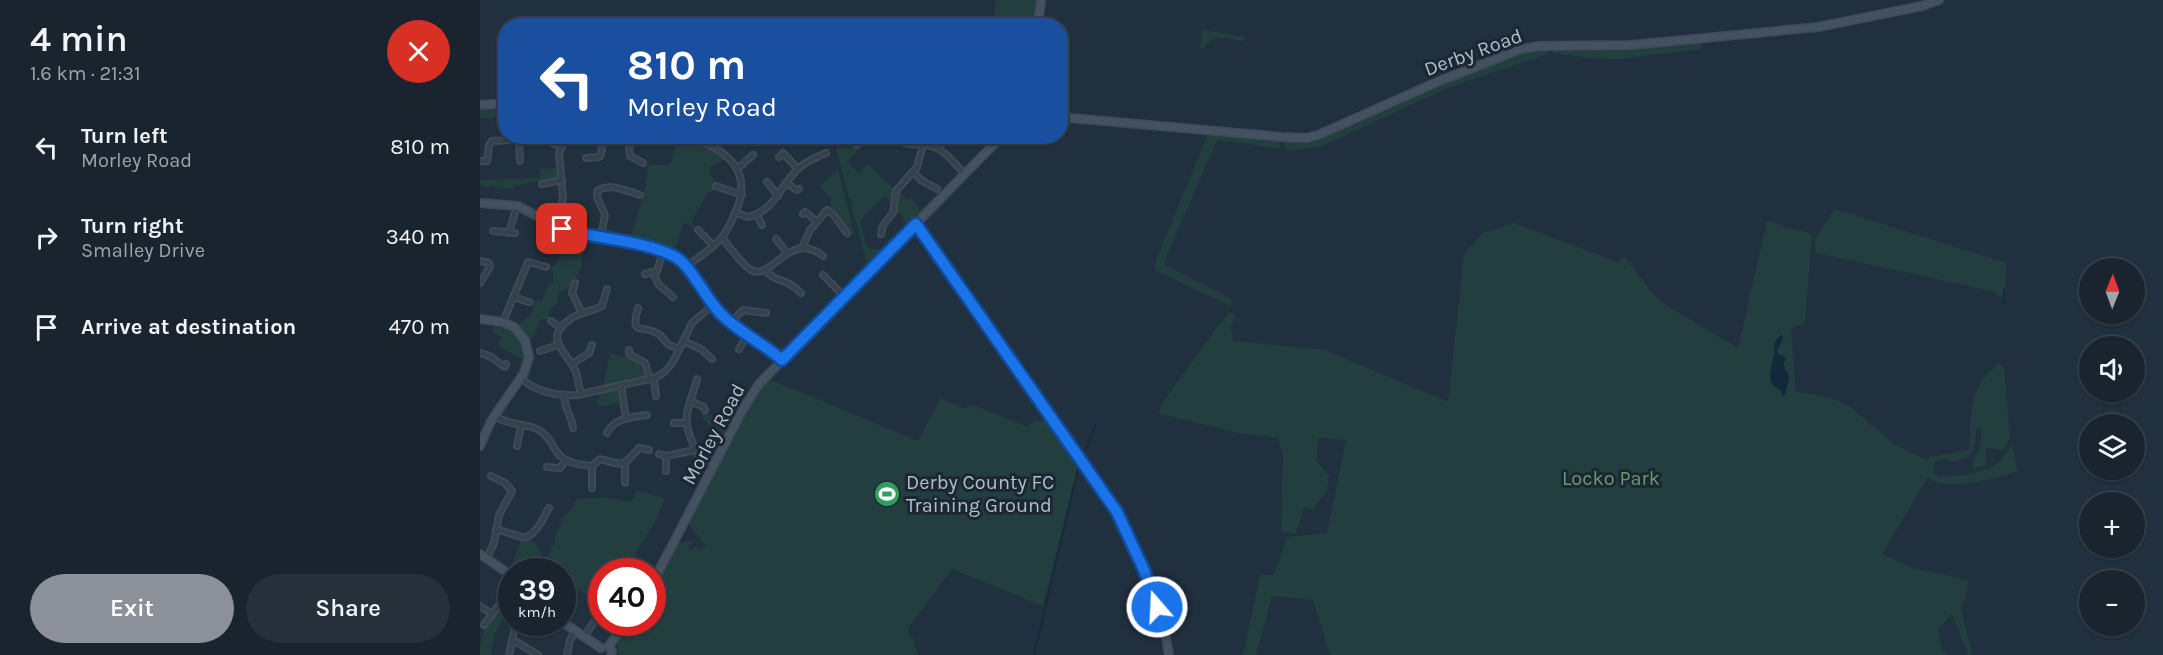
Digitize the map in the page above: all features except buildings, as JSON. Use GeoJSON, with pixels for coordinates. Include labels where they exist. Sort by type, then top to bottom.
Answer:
{"type":"FeatureCollection","features":[{"type":"Feature","properties":{"kind":"street"},"geometry":{"type":"LineString","coordinates":[[1039,18],[1041,0]]}},
{"type":"Feature","properties":{"kind":"street","name":"Derby Road"},"geometry":{"type":"LineString","coordinates":[[1068,118],[1307,138],[1329,131],[1437,82],[1521,49],[1539,46],[1642,44],[1818,27],[1922,6],[1939,0]]}},
{"type":"Feature","properties":{"kind":"street"},"geometry":{"type":"LineString","coordinates":[[480,105],[498,104]]}},
{"type":"Feature","properties":{"kind":"street"},"geometry":{"type":"LineString","coordinates":[[480,161],[487,161],[489,145],[492,141],[498,140]]}},
{"type":"Feature","properties":{"kind":"street"},"geometry":{"type":"LineString","coordinates":[[519,144],[520,161]]}},
{"type":"Feature","properties":{"kind":"street"},"geometry":{"type":"LineString","coordinates":[[556,226],[562,205],[562,180],[558,160],[561,146],[557,144]]}},
{"type":"Feature","properties":{"kind":"street"},"geometry":{"type":"LineString","coordinates":[[586,158],[600,157],[600,144]]}},
{"type":"Feature","properties":{"kind":"street"},"geometry":{"type":"LineString","coordinates":[[631,144],[630,156],[643,163]]}},
{"type":"Feature","properties":{"kind":"street"},"geometry":{"type":"LineString","coordinates":[[687,266],[722,238],[742,195],[743,185],[737,169],[716,148],[708,144]]}},
{"type":"Feature","properties":{"kind":"street"},"geometry":{"type":"LineString","coordinates":[[904,144],[938,148],[965,174]]}},
{"type":"Feature","properties":{"kind":"street"},"geometry":{"type":"LineString","coordinates":[[938,148],[941,144]]}},
{"type":"Feature","properties":{"kind":"street","name":"Morley Road"},"geometry":{"type":"LineString","coordinates":[[666,558],[753,392],[994,144]]}},
{"type":"Feature","properties":{"kind":"street"},"geometry":{"type":"LineString","coordinates":[[881,234],[880,226],[893,213],[897,188],[920,162],[923,145]]}},
{"type":"Feature","properties":{"kind":"street"},"geometry":{"type":"LineString","coordinates":[[778,157],[783,153],[798,169]]}},
{"type":"Feature","properties":{"kind":"street"},"geometry":{"type":"LineString","coordinates":[[735,212],[746,217],[757,215],[770,206],[798,169],[806,162],[826,153]]}},
{"type":"Feature","properties":{"kind":"street"},"geometry":{"type":"LineString","coordinates":[[737,169],[753,155]]}},
{"type":"Feature","properties":{"kind":"street"},"geometry":{"type":"LineString","coordinates":[[913,172],[921,180],[937,189]]}},
{"type":"Feature","properties":{"kind":"street"},"geometry":{"type":"LineString","coordinates":[[542,184],[562,180]]}},
{"type":"Feature","properties":{"kind":"street"},"geometry":{"type":"LineString","coordinates":[[767,182],[777,196]]}},
{"type":"Feature","properties":{"kind":"street"},"geometry":{"type":"LineString","coordinates":[[786,183],[799,189]]}},
{"type":"Feature","properties":{"kind":"street"},"geometry":{"type":"LineString","coordinates":[[716,186],[742,195]]}},
{"type":"Feature","properties":{"kind":"street"},"geometry":{"type":"LineString","coordinates":[[601,237],[605,215],[597,197],[597,191],[601,188],[615,188],[640,195]]}},
{"type":"Feature","properties":{"kind":"street"},"geometry":{"type":"LineString","coordinates":[[480,203],[517,206],[556,226],[629,242],[676,257],[687,266],[713,305],[730,323],[782,360]]}},
{"type":"Feature","properties":{"kind":"street"},"geometry":{"type":"LineString","coordinates":[[493,231],[512,233],[517,206]]}},
{"type":"Feature","properties":{"kind":"street"},"geometry":{"type":"LineString","coordinates":[[802,248],[805,238],[823,212],[830,210],[847,233]]}},
{"type":"Feature","properties":{"kind":"street"},"geometry":{"type":"LineString","coordinates":[[803,214],[805,212],[816,221]]}},
{"type":"Feature","properties":{"kind":"street"},"geometry":{"type":"LineString","coordinates":[[757,215],[762,225]]}},
{"type":"Feature","properties":{"kind":"street"},"geometry":{"type":"LineString","coordinates":[[916,224],[1117,512],[1132,540],[1153,594],[1167,640],[1169,655]]}},
{"type":"Feature","properties":{"kind":"street"},"geometry":{"type":"LineString","coordinates":[[698,230],[713,245]]}},
{"type":"Feature","properties":{"kind":"street"},"geometry":{"type":"LineString","coordinates":[[722,238],[749,268],[757,272],[765,270],[787,253],[802,248],[823,256]]}},
{"type":"Feature","properties":{"kind":"street"},"geometry":{"type":"LineString","coordinates":[[776,239],[787,253]]}},
{"type":"Feature","properties":{"kind":"street"},"geometry":{"type":"LineString","coordinates":[[645,274],[653,273],[660,266],[663,252]]}},
{"type":"Feature","properties":{"kind":"street"},"geometry":{"type":"LineString","coordinates":[[480,261],[489,263],[490,267],[480,283]]}},
{"type":"Feature","properties":{"kind":"street"},"geometry":{"type":"LineString","coordinates":[[503,322],[528,262],[546,267]]}},
{"type":"Feature","properties":{"kind":"street"},"geometry":{"type":"LineString","coordinates":[[765,270],[771,277],[797,285],[801,293]]}},
{"type":"Feature","properties":{"kind":"street"},"geometry":{"type":"LineString","coordinates":[[653,273],[658,284],[673,297]]}},
{"type":"Feature","properties":{"kind":"street"},"geometry":{"type":"LineString","coordinates":[[823,275],[844,296]]}},
{"type":"Feature","properties":{"kind":"street"},"geometry":{"type":"LineString","coordinates":[[575,283],[572,292],[582,314]]}},
{"type":"Feature","properties":{"kind":"street"},"geometry":{"type":"LineString","coordinates":[[581,394],[576,372],[560,351],[558,334],[570,319],[602,306],[607,289]]}},
{"type":"Feature","properties":{"kind":"street"},"geometry":{"type":"LineString","coordinates":[[513,297],[529,303]]}},
{"type":"Feature","properties":{"kind":"street"},"geometry":{"type":"LineString","coordinates":[[521,378],[537,389],[565,396],[652,379],[670,366],[692,323],[713,305]]}},
{"type":"Feature","properties":{"kind":"street"},"geometry":{"type":"LineString","coordinates":[[638,308],[635,320],[639,329],[655,332],[679,349]]}},
{"type":"Feature","properties":{"kind":"street"},"geometry":{"type":"LineString","coordinates":[[730,323],[743,310],[766,312]]}},
{"type":"Feature","properties":{"kind":"street"},"geometry":{"type":"LineString","coordinates":[[480,320],[503,322],[519,332],[527,344],[528,361],[521,378],[494,416],[480,445]]}},
{"type":"Feature","properties":{"kind":"street"},"geometry":{"type":"LineString","coordinates":[[551,321],[561,328]]}},
{"type":"Feature","properties":{"kind":"street"},"geometry":{"type":"LineString","coordinates":[[739,349],[747,336]]}},
{"type":"Feature","properties":{"kind":"street"},"geometry":{"type":"LineString","coordinates":[[683,341],[701,349],[712,358]]}},
{"type":"Feature","properties":{"kind":"street"},"geometry":{"type":"LineString","coordinates":[[540,351],[558,345]]}},
{"type":"Feature","properties":{"kind":"street"},"geometry":{"type":"LineString","coordinates":[[572,364],[589,353],[592,345]]}},
{"type":"Feature","properties":{"kind":"street"},"geometry":{"type":"LineString","coordinates":[[629,350],[629,354],[642,361],[647,368],[656,396]]}},
{"type":"Feature","properties":{"kind":"street"},"geometry":{"type":"LineString","coordinates":[[480,353],[491,355],[497,363],[505,367],[506,364]]}},
{"type":"Feature","properties":{"kind":"street"},"geometry":{"type":"LineString","coordinates":[[642,361],[644,353]]}},
{"type":"Feature","properties":{"kind":"street"},"geometry":{"type":"LineString","coordinates":[[697,379],[686,423],[700,462],[713,469]]}},
{"type":"Feature","properties":{"kind":"street"},"geometry":{"type":"LineString","coordinates":[[621,385],[626,419]]}},
{"type":"Feature","properties":{"kind":"street"},"geometry":{"type":"LineString","coordinates":[[565,396],[565,406],[572,418],[573,428]]}},
{"type":"Feature","properties":{"kind":"street"},"geometry":{"type":"LineString","coordinates":[[690,401],[704,407],[705,410]]}},
{"type":"Feature","properties":{"kind":"street"},"geometry":{"type":"LineString","coordinates":[[607,433],[612,425],[626,419],[647,415]]}},
{"type":"Feature","properties":{"kind":"street"},"geometry":{"type":"LineString","coordinates":[[494,416],[510,424],[531,427],[544,433],[557,453],[566,460],[592,466]]}},
{"type":"Feature","properties":{"kind":"street"},"geometry":{"type":"LineString","coordinates":[[674,423],[686,423]]}},
{"type":"Feature","properties":{"kind":"street"},"geometry":{"type":"LineString","coordinates":[[517,446],[521,426]]}},
{"type":"Feature","properties":{"kind":"street"},"geometry":{"type":"LineString","coordinates":[[592,488],[592,466],[600,459],[614,464],[625,463],[639,448],[649,450]]}},
{"type":"Feature","properties":{"kind":"street"},"geometry":{"type":"LineString","coordinates":[[659,454],[666,456],[695,450]]}},
{"type":"Feature","properties":{"kind":"street"},"geometry":{"type":"LineString","coordinates":[[666,456],[666,471]]}},
{"type":"Feature","properties":{"kind":"street"},"geometry":{"type":"LineString","coordinates":[[547,467],[560,468],[566,460]]}},
{"type":"Feature","properties":{"kind":"street"},"geometry":{"type":"LineString","coordinates":[[625,463],[626,483]]}},
{"type":"Feature","properties":{"kind":"street"},"geometry":{"type":"LineString","coordinates":[[491,476],[504,483],[512,491],[499,515],[494,543],[483,556],[498,566]]}},
{"type":"Feature","properties":{"kind":"street"},"geometry":{"type":"LineString","coordinates":[[495,529],[527,537],[542,524],[549,508]]}},
{"type":"Feature","properties":{"kind":"street"},"geometry":{"type":"LineString","coordinates":[[480,606],[492,614]]}},
{"type":"Feature","properties":{"kind":"street"},"geometry":{"type":"LineString","coordinates":[[484,625],[498,606]]}},
{"type":"Feature","properties":{"kind":"street"},"geometry":{"type":"LineString","coordinates":[[584,636],[588,630]]}},
{"type":"Feature","properties":{"kind":"street"},"geometry":{"type":"LineString","coordinates":[[576,631],[601,651],[609,646],[616,636]]}},
{"type":"Feature","properties":{"kind":"street"},"geometry":{"type":"LineString","coordinates":[[509,655],[514,636]]}},
{"type":"Feature","properties":{"kind":"street"},"geometry":{"type":"LineString","coordinates":[[567,655],[573,636]]}},
{"type":"Feature","properties":{"kind":"street"},"geometry":{"type":"LineString","coordinates":[[528,648],[532,641]]}},
{"type":"Feature","properties":{"kind":"street"},"geometry":{"type":"LineString","coordinates":[[513,642],[538,655]]}},
{"type":"Feature","properties":{"kind":"street"},"geometry":{"type":"LineString","coordinates":[[609,646],[612,648],[611,655]]}},
{"type":"Feature","properties":{"kind":"green space"},"geometry":{"type":"Polygon","coordinates":[[[996,0],[1036,0],[1034,18],[994,18],[996,0]]]}},
{"type":"Feature","properties":{"kind":"green space"},"geometry":{"type":"Polygon","coordinates":[[[1202,30],[1245,37],[1244,41],[1217,38],[1204,48],[1200,48],[1202,30]]]}},
{"type":"Feature","properties":{"kind":"green space"},"geometry":{"type":"Polygon","coordinates":[[[1701,42],[1702,49],[1619,59],[1588,58],[1553,53],[1554,49],[1636,49],[1701,42]]]}},
{"type":"Feature","properties":{"kind":"green space"},"geometry":{"type":"Polygon","coordinates":[[[1549,50],[1548,54],[1450,87],[1322,146],[1289,151],[1283,144],[1284,142],[1319,138],[1480,68],[1533,51],[1549,50]]]}},
{"type":"Feature","properties":{"kind":"green space"},"geometry":{"type":"Polygon","coordinates":[[[498,106],[498,116],[480,118],[480,107],[498,106]]]}},
{"type":"Feature","properties":{"kind":"green space"},"geometry":{"type":"Polygon","coordinates":[[[1208,134],[1279,141],[1281,149],[1220,140],[1216,142],[1164,263],[1226,296],[1233,301],[1230,306],[1155,270],[1156,260],[1208,134]]]}},
{"type":"Feature","properties":{"kind":"green space"},"geometry":{"type":"Polygon","coordinates":[[[677,144],[700,144],[725,158],[711,166],[710,173],[716,183],[714,190],[708,193],[691,222],[694,228],[683,223],[674,253],[630,239],[645,189],[649,165],[670,165],[677,144]]]}},
{"type":"Feature","properties":{"kind":"green space"},"geometry":{"type":"Polygon","coordinates":[[[855,146],[857,151],[848,161],[850,166],[859,173],[868,164],[894,189],[893,203],[885,196],[860,220],[867,247],[883,251],[868,268],[851,204],[853,200],[849,198],[836,147],[855,146]]]}},
{"type":"Feature","properties":{"kind":"green space"},"geometry":{"type":"Polygon","coordinates":[[[557,168],[559,177],[514,186],[514,188],[496,189],[493,185],[487,188],[480,185],[480,180],[540,178],[540,169],[557,168]]]}},
{"type":"Feature","properties":{"kind":"green space"},"geometry":{"type":"Polygon","coordinates":[[[838,170],[855,236],[841,223],[840,216],[830,209],[831,199],[820,186],[838,170]]]}},
{"type":"Feature","properties":{"kind":"green space"},"geometry":{"type":"Polygon","coordinates":[[[899,191],[907,199],[912,198],[920,211],[933,198],[935,200],[909,226],[903,220],[904,216],[895,212],[899,191]]]}},
{"type":"Feature","properties":{"kind":"green space"},"geometry":{"type":"Polygon","coordinates":[[[1835,209],[2006,263],[2005,295],[2000,297],[1992,291],[1816,253],[1815,239],[1835,209]]]}},
{"type":"Feature","properties":{"kind":"green space","name":"Locko Park"},"geometry":{"type":"Polygon","coordinates":[[[1767,221],[1812,234],[1805,322],[1791,329],[1796,392],[1845,403],[1894,444],[1927,460],[1930,457],[1969,449],[1971,412],[1976,392],[1981,382],[1999,364],[2004,367],[2010,438],[2004,450],[1986,448],[1986,464],[1972,468],[1980,445],[1982,429],[1976,428],[1974,447],[1969,456],[1958,461],[1951,462],[1945,458],[1935,461],[1933,472],[1938,477],[1985,470],[1998,463],[2012,445],[2018,471],[1972,483],[1958,484],[1936,482],[1928,477],[1882,554],[1916,569],[1968,580],[1966,598],[1960,604],[1972,655],[1968,655],[1952,614],[1940,627],[1937,627],[1942,650],[1948,655],[1330,655],[1313,600],[1272,596],[1256,655],[1243,655],[1260,575],[1273,575],[1288,537],[1327,533],[1346,440],[1319,438],[1316,461],[1329,475],[1327,490],[1313,509],[1304,508],[1296,534],[1281,531],[1283,456],[1278,438],[1239,433],[1160,414],[1163,402],[1229,311],[1235,316],[1231,327],[1233,341],[1325,350],[1448,402],[1464,254],[1483,233],[1514,223],[1617,262],[1624,256],[1653,294],[1666,305],[1738,348],[1767,221]]]}},
{"type":"Feature","properties":{"kind":"green space"},"geometry":{"type":"Polygon","coordinates":[[[578,235],[589,237],[581,261],[583,263],[571,288],[558,293],[557,304],[550,309],[549,319],[541,319],[534,336],[529,341],[517,326],[530,315],[533,307],[529,305],[530,301],[542,301],[548,285],[553,283],[553,271],[550,267],[557,264],[562,252],[571,254],[578,235]]]}},
{"type":"Feature","properties":{"kind":"green space"},"geometry":{"type":"Polygon","coordinates":[[[496,325],[514,332],[523,343],[524,358],[519,376],[522,359],[497,345],[502,337],[492,331],[496,325]]]}},
{"type":"Feature","properties":{"kind":"green space"},"geometry":{"type":"Polygon","coordinates":[[[610,353],[637,363],[647,377],[603,387],[610,353]]]}},
{"type":"Feature","properties":{"kind":"green space","name":"Derby County FC Training Ground"},"geometry":{"type":"Polygon","coordinates":[[[769,379],[918,441],[940,398],[964,408],[974,405],[1027,427],[1035,421],[1046,420],[1078,465],[1043,606],[952,569],[908,628],[909,636],[912,636],[918,655],[619,655],[621,636],[666,636],[666,567],[679,542],[692,540],[692,544],[688,547],[691,550],[696,546],[701,550],[706,546],[688,523],[755,393],[769,379]]]}},
{"type":"Feature","properties":{"kind":"green space"},"geometry":{"type":"Polygon","coordinates":[[[615,390],[618,392],[618,404],[597,407],[599,393],[615,390]]]}},
{"type":"Feature","properties":{"kind":"green space"},"geometry":{"type":"Polygon","coordinates":[[[702,413],[722,422],[733,422],[711,462],[708,463],[704,460],[715,440],[702,413]]]}},
{"type":"Feature","properties":{"kind":"green space"},"geometry":{"type":"Polygon","coordinates":[[[637,491],[665,498],[655,521],[633,558],[588,558],[588,596],[576,587],[576,558],[546,558],[555,542],[555,536],[564,516],[571,510],[577,499],[604,497],[631,502],[637,491]]]}},
{"type":"Feature","properties":{"kind":"green space"},"geometry":{"type":"Polygon","coordinates":[[[530,538],[542,553],[539,558],[514,558],[522,539],[530,538]]]}},
{"type":"Feature","properties":{"kind":"green space"},"geometry":{"type":"Polygon","coordinates":[[[498,609],[498,628],[491,655],[480,655],[482,636],[498,609]]]}},
{"type":"Feature","properties":{"kind":"water"},"geometry":{"type":"Polygon","coordinates":[[[1782,334],[1783,339],[1777,351],[1786,358],[1785,370],[1789,379],[1785,395],[1782,396],[1781,390],[1772,384],[1770,370],[1775,344],[1782,334]]]}},
{"type":"Feature","properties":{"kind":"waterway"},"geometry":{"type":"LineString","coordinates":[[2004,289],[2004,296]]}},
{"type":"Feature","properties":{"kind":"waterway"},"geometry":{"type":"LineString","coordinates":[[2004,298],[2004,304]]}},
{"type":"Feature","properties":{"kind":"waterway"},"geometry":{"type":"LineString","coordinates":[[1086,450],[1095,425]]}},
{"type":"Feature","properties":{"kind":"waterway"},"geometry":{"type":"LineString","coordinates":[[1034,655],[1079,465]]}},
{"type":"Feature","properties":{"kind":"place","name":"Derby County FC Training Ground"},"geometry":{"type":"Point","coordinates":[887,494]}},
{"type":"Feature","properties":{"kind":"route"},"geometry":{"type":"LineString","coordinates":[[562,229],[629,242],[676,257],[687,266],[699,287],[730,323],[782,360],[916,224],[1117,512],[1132,540],[1157,607]]}}]}
